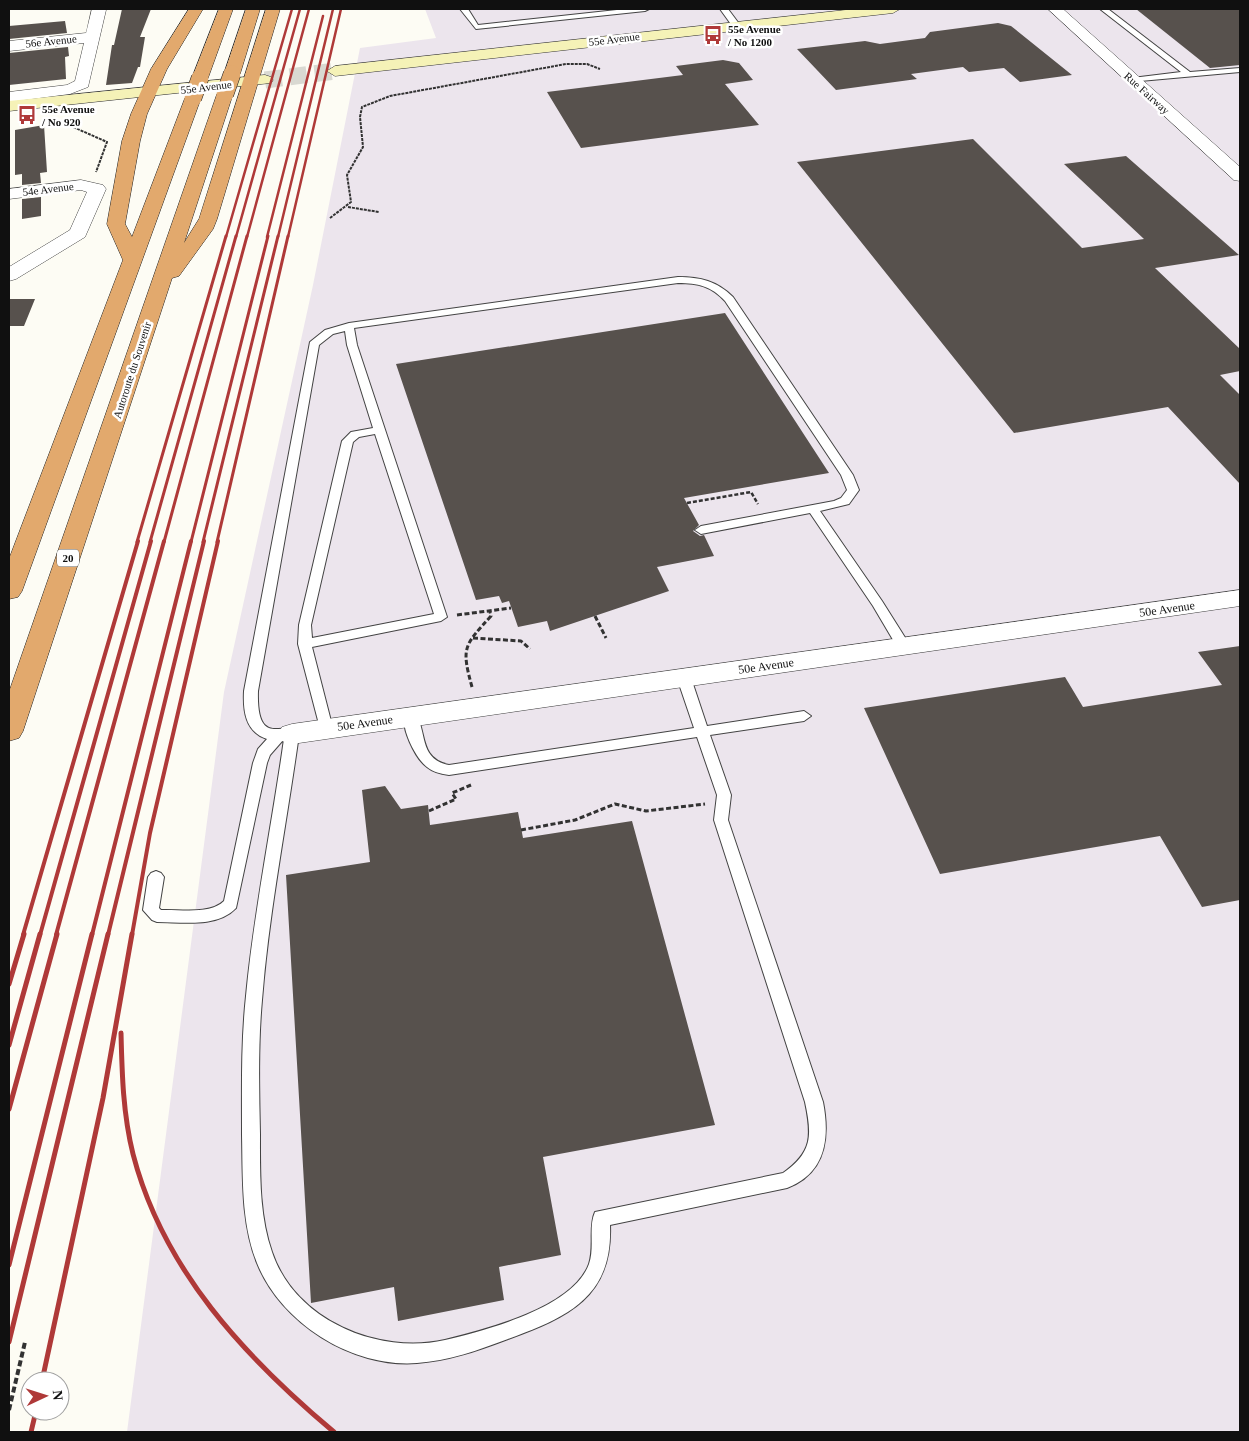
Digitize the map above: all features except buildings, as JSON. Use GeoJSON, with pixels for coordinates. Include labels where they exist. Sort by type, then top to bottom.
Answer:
{"type":"FeatureCollection","features":[{"type":"Feature","properties":{"kind":"highway"},"geometry":{"type":"LineString","coordinates":[[132,259],[116,224],[131,141],[148,93],[164,60],[196,9]]}},
{"type":"Feature","properties":{"kind":"highway"},"geometry":{"type":"LineString","coordinates":[[9,591],[226,9]]}},
{"type":"Feature","properties":{"kind":"highway","name":"Autoroute du Souvenir"},"geometry":{"type":"LineString","coordinates":[[9,731],[125,394],[253,9]]}},
{"type":"Feature","properties":{"kind":"highway"},"geometry":{"type":"LineString","coordinates":[[157,293],[204,229],[257,81],[273,9]]}},
{"type":"Feature","properties":{"kind":"street","name":"55e Avenue"},"geometry":{"type":"LineString","coordinates":[[335,72],[736,25],[893,9]]}},
{"type":"Feature","properties":{"kind":"street","name":"Rue Fairway"},"geometry":{"type":"LineString","coordinates":[[1055,9],[1240,176]]}},
{"type":"Feature","properties":{"kind":"street"},"geometry":{"type":"LineString","coordinates":[[9,96],[70,89],[83,82],[100,10]]}},
{"type":"Feature","properties":{"kind":"street","name":"56e Avenue"},"geometry":{"type":"LineString","coordinates":[[9,46],[93,37]]}},
{"type":"Feature","properties":{"kind":"street","name":"55e Avenue"},"geometry":{"type":"LineString","coordinates":[[9,106],[257,81]]}},
{"type":"Feature","properties":{"kind":"street","name":"55e Avenue"},"geometry":{"type":"LineString","coordinates":[[9,114],[105,102],[148,93]]}},
{"type":"Feature","properties":{"kind":"street"},"geometry":{"type":"LineString","coordinates":[[9,275],[78,233],[96,192],[95,187],[90,182]]}},
{"type":"Feature","properties":{"kind":"street","name":"54e Avenue"},"geometry":{"type":"LineString","coordinates":[[9,194],[90,182]]}},
{"type":"Feature","properties":{"kind":"street","name":"50e Avenue"},"geometry":{"type":"LineString","coordinates":[[285,734],[1240,598]]}},
{"type":"Feature","properties":{"kind":"lane"},"geometry":{"type":"LineString","coordinates":[[464,9],[476,27],[645,9]]}},
{"type":"Feature","properties":{"kind":"lane"},"geometry":{"type":"LineString","coordinates":[[724,9],[736,25]]}},
{"type":"Feature","properties":{"kind":"lane"},"geometry":{"type":"LineString","coordinates":[[1104,9],[1188,74]]}},
{"type":"Feature","properties":{"kind":"lane"},"geometry":{"type":"LineString","coordinates":[[1132,80],[1240,70]]}},
{"type":"Feature","properties":{"kind":"lane"},"geometry":{"type":"LineString","coordinates":[[285,734],[266,734],[258,729],[253,720],[251,704],[255,663],[312,349],[317,339],[322,335],[349,326],[678,280],[697,280],[712,284],[729,299],[851,483],[853,490],[845,501],[813,509],[701,530]]}},
{"type":"Feature","properties":{"kind":"lane"},"geometry":{"type":"LineString","coordinates":[[305,644],[441,617],[352,345],[349,326]]}},
{"type":"Feature","properties":{"kind":"lane"},"geometry":{"type":"LineString","coordinates":[[326,729],[305,644],[305,625],[348,441],[355,434],[380,430]]}},
{"type":"Feature","properties":{"kind":"lane"},"geometry":{"type":"LineString","coordinates":[[813,509],[878,604],[904,647]]}},
{"type":"Feature","properties":{"kind":"lane"},"geometry":{"type":"LineString","coordinates":[[285,734],[255,979],[251,1040],[251,1177],[258,1229],[266,1263],[284,1293],[315,1323],[342,1338],[374,1349],[390,1352],[405,1354],[435,1351],[483,1338],[562,1308],[586,1288],[597,1268],[603,1236],[601,1218],[787,1180],[802,1171],[812,1157],[819,1140],[819,1125],[814,1102],[721,820],[724,795],[684,678]]}},
{"type":"Feature","properties":{"kind":"lane"},"geometry":{"type":"LineString","coordinates":[[410,717],[415,738],[426,759],[434,767],[449,770],[804,716]]}},
{"type":"Feature","properties":{"kind":"lane"},"geometry":{"type":"LineString","coordinates":[[156,877],[151,910],[157,916],[210,915],[222,912],[231,904],[263,753],[285,734]]}},
{"type":"Feature","properties":{"kind":"path"},"geometry":{"type":"LineString","coordinates":[[330,218],[347,207],[351,202],[347,175],[362,152],[364,144],[360,125],[362,107],[390,96],[566,64],[587,64],[600,68]]}},
{"type":"Feature","properties":{"kind":"path"},"geometry":{"type":"LineString","coordinates":[[51,117],[107,142],[108,144],[90,182]]}},
{"type":"Feature","properties":{"kind":"path"},"geometry":{"type":"LineString","coordinates":[[347,207],[379,212]]}},
{"type":"Feature","properties":{"kind":"path"},"geometry":{"type":"LineString","coordinates":[[687,503],[751,492],[756,500]]}},
{"type":"Feature","properties":{"kind":"path"},"geometry":{"type":"LineString","coordinates":[[452,616],[511,608]]}},
{"type":"Feature","properties":{"kind":"path"},"geometry":{"type":"LineString","coordinates":[[473,691],[464,655],[466,645],[492,616],[490,612]]}},
{"type":"Feature","properties":{"kind":"path"},"geometry":{"type":"LineString","coordinates":[[594,616],[606,638]]}},
{"type":"Feature","properties":{"kind":"path"},"geometry":{"type":"LineString","coordinates":[[472,638],[521,641],[530,649]]}},
{"type":"Feature","properties":{"kind":"path"},"geometry":{"type":"LineString","coordinates":[[429,811],[456,799],[452,793],[473,784]]}},
{"type":"Feature","properties":{"kind":"path"},"geometry":{"type":"LineString","coordinates":[[521,830],[575,820],[615,804],[646,811],[723,801]]}},
{"type":"Feature","properties":{"kind":"path"},"geometry":{"type":"LineString","coordinates":[[9,1410],[25,1342]]}},
{"type":"Feature","properties":{"kind":"shaded area"},"geometry":{"type":"Polygon","coordinates":[[[425,9],[1240,9],[1240,1432],[127,1432],[224,692],[313,285],[360,48],[436,38],[425,9]]]}},
{"type":"Feature","properties":{"kind":"tunnel"},"geometry":{"type":"LineString","coordinates":[[265,80],[335,71]]}},
{"type":"Feature","properties":{"kind":"railway"},"geometry":{"type":"LineString","coordinates":[[226,237],[292,9]]}},
{"type":"Feature","properties":{"kind":"railway"},"geometry":{"type":"LineString","coordinates":[[236,237],[300,9]]}},
{"type":"Feature","properties":{"kind":"railway"},"geometry":{"type":"LineString","coordinates":[[247,237],[309,9]]}},
{"type":"Feature","properties":{"kind":"railway"},"geometry":{"type":"LineString","coordinates":[[278,237],[333,9]]}},
{"type":"Feature","properties":{"kind":"railway"},"geometry":{"type":"LineString","coordinates":[[288,237],[341,9]]}},
{"type":"Feature","properties":{"kind":"railway"},"geometry":{"type":"LineString","coordinates":[[267,237],[323,16]]}},
{"type":"Feature","properties":{"kind":"railway"},"geometry":{"type":"LineString","coordinates":[[137,542],[226,236]]}},
{"type":"Feature","properties":{"kind":"railway"},"geometry":{"type":"LineString","coordinates":[[150,542],[236,236]]}},
{"type":"Feature","properties":{"kind":"railway"},"geometry":{"type":"LineString","coordinates":[[164,542],[247,236]]}},
{"type":"Feature","properties":{"kind":"railway"},"geometry":{"type":"LineString","coordinates":[[191,542],[268,236]]}},
{"type":"Feature","properties":{"kind":"railway"},"geometry":{"type":"LineString","coordinates":[[203,542],[278,236]]}},
{"type":"Feature","properties":{"kind":"railway"},"geometry":{"type":"LineString","coordinates":[[217,542],[288,236]]}},
{"type":"Feature","properties":{"kind":"railway"},"geometry":{"type":"LineString","coordinates":[[23,935],[138,541]]}},
{"type":"Feature","properties":{"kind":"railway"},"geometry":{"type":"LineString","coordinates":[[40,935],[151,541]]}},
{"type":"Feature","properties":{"kind":"railway"},"geometry":{"type":"LineString","coordinates":[[56,935],[164,541]]}},
{"type":"Feature","properties":{"kind":"railway"},"geometry":{"type":"LineString","coordinates":[[92,935],[191,541]]}},
{"type":"Feature","properties":{"kind":"railway"},"geometry":{"type":"LineString","coordinates":[[108,935],[204,541]]}},
{"type":"Feature","properties":{"kind":"railway"},"geometry":{"type":"LineString","coordinates":[[132,935],[150,833],[218,541]]}},
{"type":"Feature","properties":{"kind":"railway"},"geometry":{"type":"LineString","coordinates":[[9,984],[24,934]]}},
{"type":"Feature","properties":{"kind":"railway"},"geometry":{"type":"LineString","coordinates":[[9,1045],[40,934]]}},
{"type":"Feature","properties":{"kind":"railway"},"geometry":{"type":"LineString","coordinates":[[9,1109],[57,934]]}},
{"type":"Feature","properties":{"kind":"railway"},"geometry":{"type":"LineString","coordinates":[[9,1265],[92,934]]}},
{"type":"Feature","properties":{"kind":"railway"},"geometry":{"type":"LineString","coordinates":[[9,1342],[108,934]]}},
{"type":"Feature","properties":{"kind":"railway"},"geometry":{"type":"LineString","coordinates":[[44,1371],[103,1098],[132,934]]}},
{"type":"Feature","properties":{"kind":"railway"},"geometry":{"type":"LineString","coordinates":[[121,1033],[124,1094],[133,1154],[147,1196],[165,1236],[186,1273],[239,1342],[269,1373],[334,1432]]}},
{"type":"Feature","properties":{"kind":"railway"},"geometry":{"type":"LineString","coordinates":[[31,1432],[34,1421]]}},
{"type":"Feature","properties":{"kind":"place","name":"55e Avenue / No 1200"},"geometry":{"type":"Point","coordinates":[713,35]}},
{"type":"Feature","properties":{"kind":"place","name":"55e Avenue / No 920"},"geometry":{"type":"Point","coordinates":[27,115]}}]}
